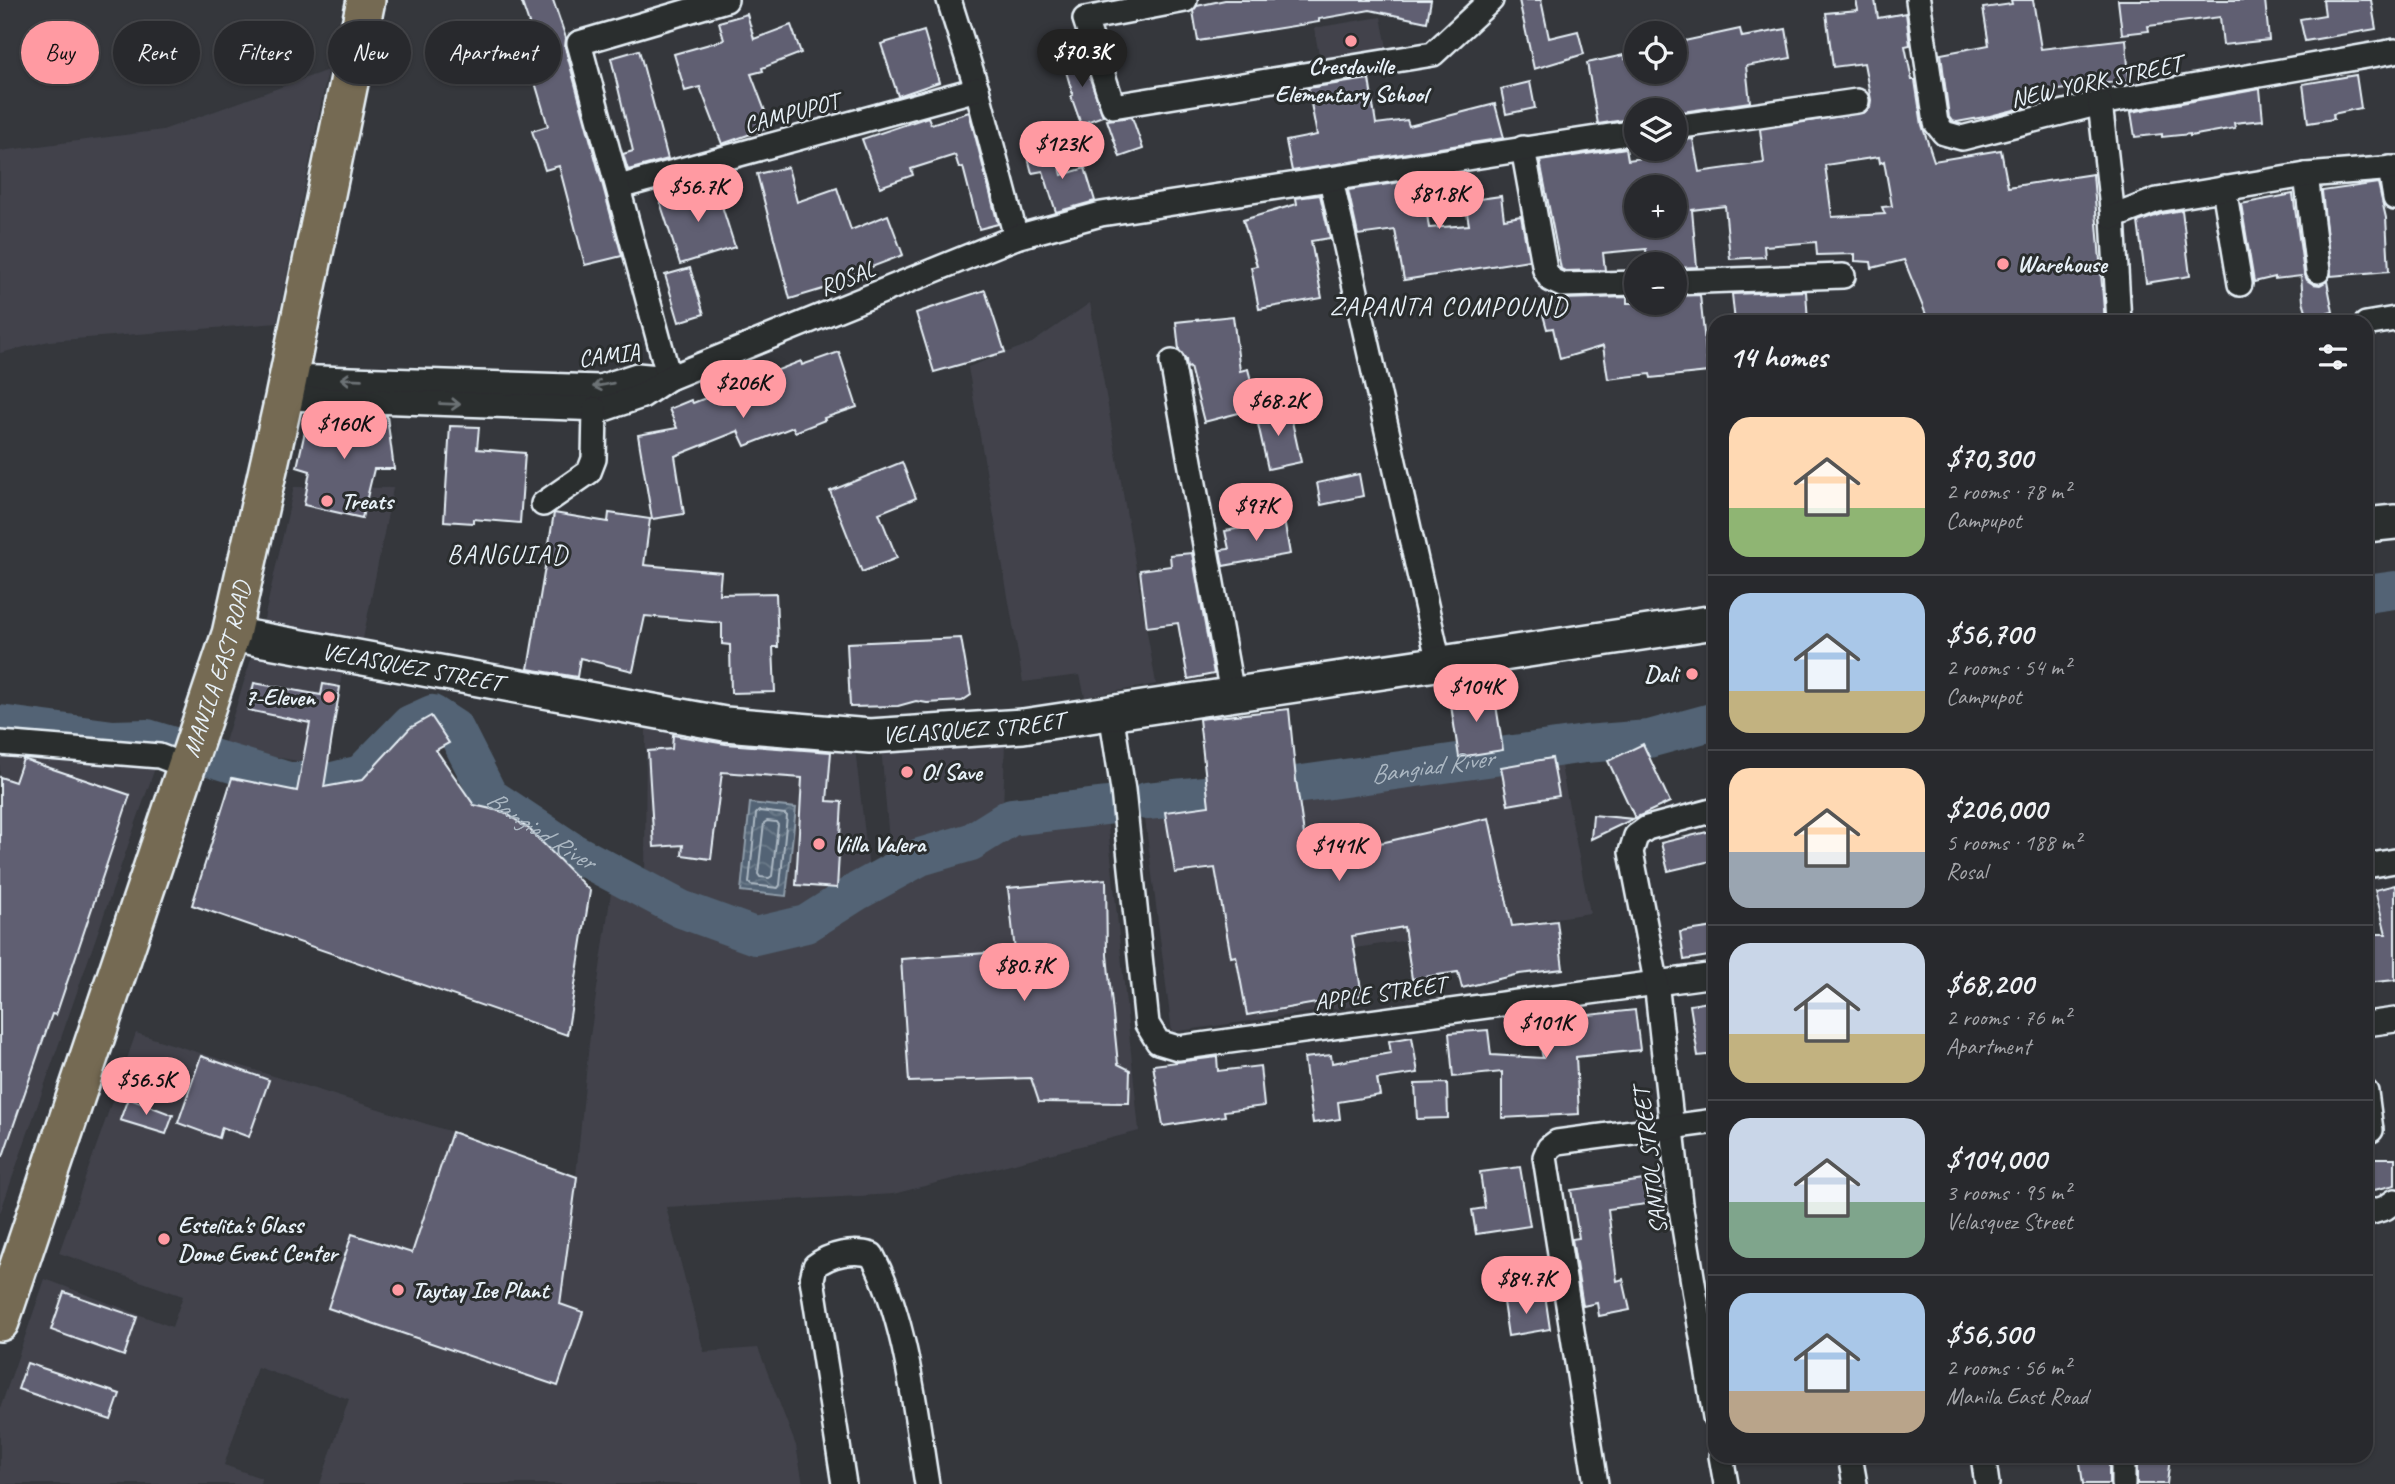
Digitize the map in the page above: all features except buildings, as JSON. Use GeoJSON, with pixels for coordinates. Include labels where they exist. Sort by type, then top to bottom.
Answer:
{"type":"FeatureCollection","features":[{"type":"Feature","properties":{"kind":"main road","name":"MANILA EAST ROAD"},"geometry":{"type":"LineString","coordinates":[[0,1322],[231,634],[366,0]]}},
{"type":"Feature","properties":{"kind":"main road"},"geometry":{"type":"LineString","coordinates":[[2373,525],[2395,522]]}},
{"type":"Feature","properties":{"kind":"main road","name":"VELASQUEZ STREET"},"geometry":{"type":"LineString","coordinates":[[231,634],[724,724],[870,736],[1023,726],[1708,623]]}},
{"type":"Feature","properties":{"kind":"street"},"geometry":{"type":"LineString","coordinates":[[669,378],[579,43],[726,0]]}},
{"type":"Feature","properties":{"kind":"street"},"geometry":{"type":"LineString","coordinates":[[950,0],[977,89],[1016,237]]}},
{"type":"Feature","properties":{"kind":"street"},"geometry":{"type":"LineString","coordinates":[[1185,0],[1084,19],[1112,106],[1433,54],[1491,0]]}},
{"type":"Feature","properties":{"kind":"street","name":"NEW YORK STREET"},"geometry":{"type":"LineString","coordinates":[[1918,0],[1936,123],[1944,133],[1962,138],[2100,103],[2395,51]]}},
{"type":"Feature","properties":{"kind":"street","name":"CAMPUPOT"},"geometry":{"type":"LineString","coordinates":[[619,187],[977,89]]}},
{"type":"Feature","properties":{"kind":"street"},"geometry":{"type":"LineString","coordinates":[[1687,125],[1857,101]]}},
{"type":"Feature","properties":{"kind":"street"},"geometry":{"type":"LineString","coordinates":[[2100,103],[2113,217],[2119,315]]}},
{"type":"Feature","properties":{"kind":"street","name":"ROSAL"},"geometry":{"type":"LineString","coordinates":[[669,378],[1016,237],[1101,214],[1624,134]]}},
{"type":"Feature","properties":{"kind":"street"},"geometry":{"type":"LineString","coordinates":[[1523,148],[1545,270],[1551,280],[1562,285],[1624,283]]}},
{"type":"Feature","properties":{"kind":"street"},"geometry":{"type":"LineString","coordinates":[[2113,217],[2157,200],[2224,188],[2306,175],[2393,168],[2395,198]]}},
{"type":"Feature","properties":{"kind":"street"},"geometry":{"type":"LineString","coordinates":[[2306,175],[2318,271]]}},
{"type":"Feature","properties":{"kind":"street"},"geometry":{"type":"LineString","coordinates":[[1331,180],[1439,663]]}},
{"type":"Feature","properties":{"kind":"street"},"geometry":{"type":"LineString","coordinates":[[2224,188],[2240,284]]}},
{"type":"Feature","properties":{"kind":"street"},"geometry":{"type":"LineString","coordinates":[[1687,282],[1843,276]]}},
{"type":"Feature","properties":{"kind":"street"},"geometry":{"type":"LineString","coordinates":[[2373,323],[2395,319]]}},
{"type":"Feature","properties":{"kind":"street"},"geometry":{"type":"LineString","coordinates":[[1172,362],[1232,694]]}},
{"type":"Feature","properties":{"kind":"street","name":"CAMIA"},"geometry":{"type":"LineString","coordinates":[[285,388],[600,387],[637,375],[669,378]]}},
{"type":"Feature","properties":{"kind":"street","name":"CAMIA"},"geometry":{"type":"LineString","coordinates":[[285,388],[604,409],[642,396],[669,378]]}},
{"type":"Feature","properties":{"kind":"street"},"geometry":{"type":"LineString","coordinates":[[543,504],[589,471],[594,460],[595,409]]}},
{"type":"Feature","properties":{"kind":"street","name":"APPLE STREET"},"geometry":{"type":"LineString","coordinates":[[1111,712],[1123,790],[1147,1024],[1158,1042],[1178,1048],[1708,976]]}},
{"type":"Feature","properties":{"kind":"street"},"geometry":{"type":"LineString","coordinates":[[0,743],[191,758]]}},
{"type":"Feature","properties":{"kind":"street","name":"SANTOL STREET"},"geometry":{"type":"LineString","coordinates":[[1708,812],[1647,828],[1636,836],[1631,852],[1656,981],[1679,1203],[1708,1375]]}},
{"type":"Feature","properties":{"kind":"street"},"geometry":{"type":"LineString","coordinates":[[2373,865],[2395,861]]}},
{"type":"Feature","properties":{"kind":"street"},"geometry":{"type":"LineString","coordinates":[[2373,1023],[2395,1020]]}},
{"type":"Feature","properties":{"kind":"street"},"geometry":{"type":"LineString","coordinates":[[1596,1484],[1545,1157],[1549,1148],[1557,1142],[1708,1122]]}},
{"type":"Feature","properties":{"kind":"street"},"geometry":{"type":"LineString","coordinates":[[2373,1212],[2395,1201]]}},
{"type":"Feature","properties":{"kind":"street"},"geometry":{"type":"LineString","coordinates":[[844,1484],[812,1279],[814,1266],[823,1259],[860,1251],[872,1255],[878,1266],[900,1331],[927,1484]]}},
{"type":"Feature","properties":{"kind":"street"},"geometry":{"type":"LineString","coordinates":[[1722,1463],[1726,1484]]}},
{"type":"Feature","properties":{"kind":"street"},"geometry":{"type":"LineString","coordinates":[[1851,1463],[1855,1484]]}},
{"type":"Feature","properties":{"kind":"street"},"geometry":{"type":"LineString","coordinates":[[1984,1463],[1987,1484]]}},
{"type":"Feature","properties":{"kind":"street"},"geometry":{"type":"LineString","coordinates":[[2123,1463],[2123,1484]]}},
{"type":"Feature","properties":{"kind":"shaded area","name":"Cresdaville Elementary School"},"geometry":{"type":"Polygon","coordinates":[[[1381,17],[1388,53],[1321,65],[1314,28],[1381,17]]]}},
{"type":"Feature","properties":{"kind":"shaded area"},"geometry":{"type":"Polygon","coordinates":[[[328,70],[277,323],[49,341],[0,353],[0,151],[163,130],[290,84],[314,84],[314,75],[328,70]]]}},
{"type":"Feature","properties":{"kind":"shaded area"},"geometry":{"type":"Polygon","coordinates":[[[1090,303],[1156,684],[1085,697],[1080,675],[1023,682],[968,367],[1032,343],[1090,303]]]}},
{"type":"Feature","properties":{"kind":"shaded area"},"geometry":{"type":"Polygon","coordinates":[[[294,487],[393,488],[362,644],[262,628],[294,487]]]}},
{"type":"Feature","properties":{"kind":"shaded area"},"geometry":{"type":"Polygon","coordinates":[[[254,650],[343,667],[327,766],[223,748],[254,650]]]}},
{"type":"Feature","properties":{"kind":"shaded area"},"geometry":{"type":"Polygon","coordinates":[[[646,723],[855,749],[870,878],[792,922],[752,928],[686,906],[645,885],[646,723]]]}},
{"type":"Feature","properties":{"kind":"shaded area"},"geometry":{"type":"Polygon","coordinates":[[[1005,741],[1003,813],[964,837],[919,849],[891,865],[881,746],[1005,741]]]}},
{"type":"Feature","properties":{"kind":"shaded area"},"geometry":{"type":"Polygon","coordinates":[[[0,756],[156,765],[0,1213],[0,756]]]}},
{"type":"Feature","properties":{"kind":"shaded area"},"geometry":{"type":"Polygon","coordinates":[[[1559,756],[1590,913],[1355,948],[1362,1005],[1172,1032],[1144,811],[1559,756]]]}},
{"type":"Feature","properties":{"kind":"shaded area"},"geometry":{"type":"Polygon","coordinates":[[[1107,818],[1139,1131],[893,1194],[666,1207],[704,1352],[758,1348],[796,1446],[803,1484],[320,1484],[349,1399],[257,1367],[224,1465],[261,1478],[260,1484],[0,1484],[0,1409],[45,1279],[172,1327],[183,1296],[59,1253],[136,1033],[452,1132],[576,1176],[589,1044],[611,893],[639,898],[689,923],[743,945],[796,937],[841,909],[927,864],[983,850],[1013,828],[1107,818]]]}},
{"type":"Feature","properties":{"kind":"water"},"geometry":{"type":"Polygon","coordinates":[[[750,803],[796,808],[786,896],[741,891],[750,803]]]}},
{"type":"Feature","properties":{"kind":"waterway","name":"Bangiad River"},"geometry":{"type":"LineString","coordinates":[[2373,593],[2395,590]]}},
{"type":"Feature","properties":{"kind":"waterway","name":"Bangiad River"},"geometry":{"type":"LineString","coordinates":[[0,724],[113,739],[147,738],[288,781],[333,781],[361,774],[410,724],[432,714],[455,729],[489,796],[573,852],[681,909],[755,936],[806,924],[858,891],[920,857],[971,842],[1011,817],[1115,805]]}},
{"type":"Feature","properties":{"kind":"waterway","name":"Bangiad River"},"geometry":{"type":"LineString","coordinates":[[1147,801],[1281,787],[1585,744],[1649,739],[1708,723]]}},
{"type":"Feature","properties":{"kind":"place","name":"Cresdaville Elementary School"},"geometry":{"type":"Point","coordinates":[1351,41]}},
{"type":"Feature","properties":{"kind":"place","name":"Warehouse"},"geometry":{"type":"Point","coordinates":[2003,264]}},
{"type":"Feature","properties":{"kind":"place","name":"Treats"},"geometry":{"type":"Point","coordinates":[327,501]}},
{"type":"Feature","properties":{"kind":"place","name":"Dali"},"geometry":{"type":"Point","coordinates":[1692,674]}},
{"type":"Feature","properties":{"kind":"place","name":"7-Eleven"},"geometry":{"type":"Point","coordinates":[329,697]}},
{"type":"Feature","properties":{"kind":"place","name":"O! Save"},"geometry":{"type":"Point","coordinates":[907,772]}},
{"type":"Feature","properties":{"kind":"place","name":"Villa Valera"},"geometry":{"type":"Point","coordinates":[819,844]}},
{"type":"Feature","properties":{"kind":"place","name":"Estelita's Glass Dome Event Center"},"geometry":{"type":"Point","coordinates":[164,1239]}},
{"type":"Feature","properties":{"kind":"place","name":"Taytay Ice Plant"},"geometry":{"type":"Point","coordinates":[398,1290]}},
{"type":"Feature","properties":{"kind":"district","name":"ZAPANTA COMPOUND"},"geometry":{"type":"Point","coordinates":[1449,306]}},
{"type":"Feature","properties":{"kind":"district","name":"BANGUIAD"},"geometry":{"type":"Point","coordinates":[508,554]}}]}
